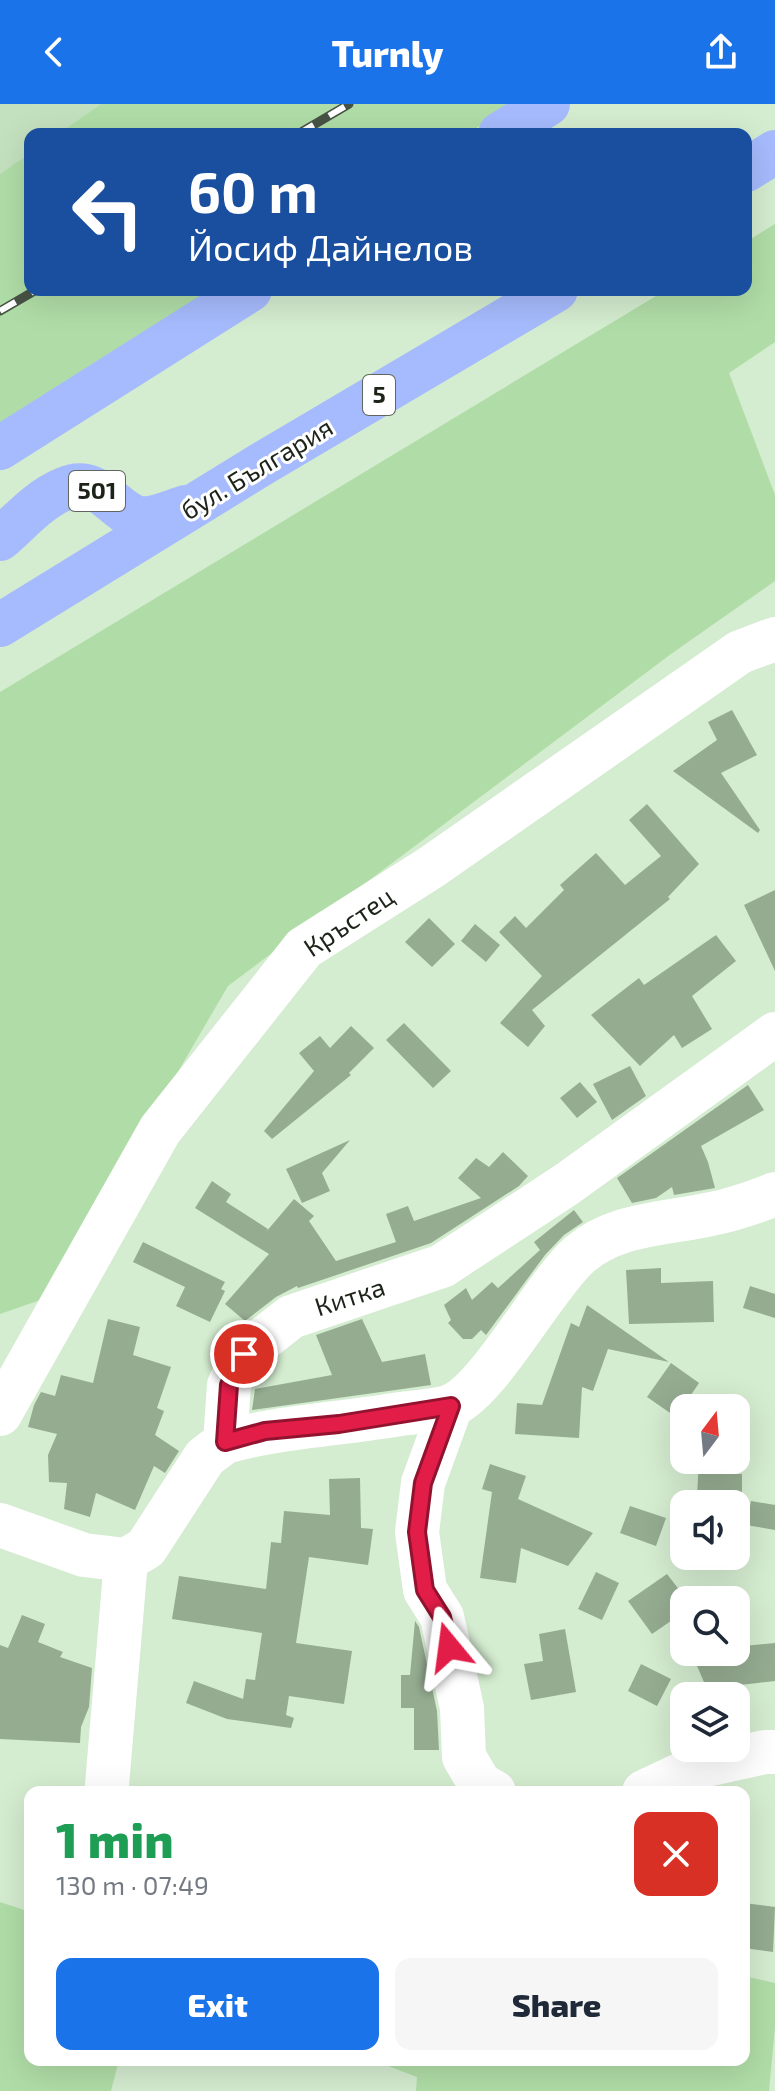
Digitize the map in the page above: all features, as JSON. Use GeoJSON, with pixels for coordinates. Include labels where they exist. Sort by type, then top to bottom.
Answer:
{"type":"FeatureCollection","features":[{"type":"Feature","properties":{"kind":"highway"},"geometry":{"type":"LineString","coordinates":[[510,128],[548,104]]}},
{"type":"Feature","properties":{"kind":"highway"},"geometry":{"type":"LineString","coordinates":[[752,166],[775,152]]}},
{"type":"Feature","properties":{"kind":"highway"},"geometry":{"type":"LineString","coordinates":[[0,448],[241,296]]}},
{"type":"Feature","properties":{"kind":"highway","name":"бул. България"},"geometry":{"type":"LineString","coordinates":[[0,625],[546,296]]}},
{"type":"Feature","properties":{"kind":"highway","name":"501"},"geometry":{"type":"LineString","coordinates":[[0,539],[32,508],[67,487],[82,485],[97,491],[136,517],[169,513],[203,501]]}},
{"type":"Feature","properties":{"kind":"street","name":"Кръстец"},"geometry":{"type":"LineString","coordinates":[[0,1414],[160,1130],[304,948],[430,868],[740,652],[775,639]]}},
{"type":"Feature","properties":{"kind":"street","name":"Китка"},"geometry":{"type":"LineString","coordinates":[[225,1442],[229,1385],[244,1354],[291,1317],[442,1266],[567,1184],[775,1034]]}},
{"type":"Feature","properties":{"kind":"street"},"geometry":{"type":"LineString","coordinates":[[0,1525],[84,1555],[126,1560],[146,1548],[205,1457],[225,1442],[265,1431],[339,1424],[451,1406],[482,1382],[555,1280],[580,1254],[632,1228],[712,1214],[775,1194]]}},
{"type":"Feature","properties":{"kind":"street"},"geometry":{"type":"LineString","coordinates":[[451,1406],[423,1483],[417,1532],[425,1590],[442,1617],[462,1708],[464,1757],[484,1786]]}},
{"type":"Feature","properties":{"kind":"street"},"geometry":{"type":"LineString","coordinates":[[107,1785],[126,1560]]}},
{"type":"Feature","properties":{"kind":"street"},"geometry":{"type":"LineString","coordinates":[[657,1786],[697,1767],[775,1752]]}},
{"type":"Feature","properties":{"kind":"shaded area"},"geometry":{"type":"Polygon","coordinates":[[[0,104],[101,104],[67,128],[24,128],[24,157],[0,174],[0,104]]]}},
{"type":"Feature","properties":{"kind":"shaded area"},"geometry":{"type":"Polygon","coordinates":[[[101,104],[514,104],[476,128],[67,128],[101,104]]]}},
{"type":"Feature","properties":{"kind":"shaded area"},"geometry":{"type":"Polygon","coordinates":[[[24,157],[24,296],[212,296],[0,430],[0,174],[24,157]]]}},
{"type":"Feature","properties":{"kind":"shaded area"},"geometry":{"type":"Polygon","coordinates":[[[775,224],[775,342],[729,373],[775,495],[775,581],[671,654],[228,986],[46,1298],[0,1314],[0,692],[656,296],[752,296],[752,238],[775,224]]]}},
{"type":"Feature","properties":{"kind":"shaded area"},"geometry":{"type":"Polygon","coordinates":[[[0,1902],[24,1910],[24,2066],[117,2066],[111,2091],[0,2091],[0,1902]]]}},
{"type":"Feature","properties":{"kind":"shaded area"},"geometry":{"type":"Polygon","coordinates":[[[750,1977],[775,1983],[775,2027],[769,2091],[416,2091],[417,2077],[388,2066],[750,2066],[750,1977]]]}},
{"type":"Feature","properties":{"kind":"building"},"geometry":{"type":"Polygon","coordinates":[[[732,710],[757,755],[721,773],[760,830],[758,833],[673,771],[717,740],[708,722],[732,710]]]}},
{"type":"Feature","properties":{"kind":"building"},"geometry":{"type":"Polygon","coordinates":[[[647,804],[699,864],[668,897],[670,899],[532,1010],[545,1026],[528,1047],[500,1023],[542,976],[499,932],[515,916],[526,928],[564,890],[560,885],[596,853],[625,885],[661,856],[629,820],[647,804]]]}},
{"type":"Feature","properties":{"kind":"building"},"geometry":{"type":"Polygon","coordinates":[[[775,890],[775,971],[744,905],[775,890]]]}},
{"type":"Feature","properties":{"kind":"building"},"geometry":{"type":"Polygon","coordinates":[[[429,918],[455,944],[432,967],[405,942],[429,918]]]}},
{"type":"Feature","properties":{"kind":"building"},"geometry":{"type":"Polygon","coordinates":[[[475,924],[500,945],[486,962],[461,941],[475,924]]]}},
{"type":"Feature","properties":{"kind":"building"},"geometry":{"type":"Polygon","coordinates":[[[716,935],[736,961],[692,996],[712,1029],[682,1048],[674,1035],[640,1066],[591,1015],[639,978],[644,985],[716,935]]]}},
{"type":"Feature","properties":{"kind":"building"},"geometry":{"type":"Polygon","coordinates":[[[404,1023],[451,1071],[433,1088],[386,1040],[404,1023]]]}},
{"type":"Feature","properties":{"kind":"building"},"geometry":{"type":"Polygon","coordinates":[[[351,1026],[374,1048],[349,1073],[351,1075],[272,1139],[264,1131],[314,1071],[299,1053],[320,1036],[330,1048],[351,1026]]]}},
{"type":"Feature","properties":{"kind":"building"},"geometry":{"type":"Polygon","coordinates":[[[630,1066],[646,1096],[612,1120],[593,1084],[630,1066]]]}},
{"type":"Feature","properties":{"kind":"building"},"geometry":{"type":"Polygon","coordinates":[[[580,1082],[597,1102],[577,1118],[560,1098],[580,1082]]]}},
{"type":"Feature","properties":{"kind":"building"},"geometry":{"type":"Polygon","coordinates":[[[748,1085],[764,1110],[701,1146],[715,1188],[674,1195],[672,1187],[656,1198],[632,1203],[617,1178],[748,1085]]]}},
{"type":"Feature","properties":{"kind":"building"},"geometry":{"type":"Polygon","coordinates":[[[350,1140],[322,1173],[330,1191],[302,1203],[286,1169],[350,1140]]]}},
{"type":"Feature","properties":{"kind":"building"},"geometry":{"type":"Polygon","coordinates":[[[503,1152],[528,1176],[519,1186],[431,1243],[297,1286],[276,1297],[245,1321],[225,1304],[269,1254],[195,1208],[212,1181],[231,1194],[226,1202],[268,1229],[266,1232],[294,1199],[314,1216],[309,1221],[336,1261],[396,1242],[386,1214],[408,1206],[414,1221],[481,1198],[458,1178],[476,1158],[489,1167],[503,1152]]]}},
{"type":"Feature","properties":{"kind":"building"},"geometry":{"type":"Polygon","coordinates":[[[574,1210],[583,1222],[564,1235],[545,1255],[486,1335],[481,1330],[472,1339],[463,1339],[448,1323],[451,1320],[444,1305],[466,1288],[472,1300],[492,1282],[498,1288],[540,1250],[534,1242],[574,1210]]]}},
{"type":"Feature","properties":{"kind":"building"},"geometry":{"type":"Polygon","coordinates":[[[143,1242],[225,1282],[221,1289],[225,1291],[210,1322],[176,1306],[185,1287],[133,1262],[143,1242]]]}},
{"type":"Feature","properties":{"kind":"building"},"geometry":{"type":"Polygon","coordinates":[[[661,1268],[661,1283],[713,1281],[714,1322],[629,1324],[626,1270],[661,1268]]]}},
{"type":"Feature","properties":{"kind":"building"},"geometry":{"type":"Polygon","coordinates":[[[750,1286],[775,1294],[775,1318],[743,1308],[750,1286]]]}},
{"type":"Feature","properties":{"kind":"building"},"geometry":{"type":"Polygon","coordinates":[[[587,1305],[669,1362],[608,1349],[593,1391],[582,1387],[579,1438],[515,1434],[517,1403],[542,1405],[571,1323],[579,1327],[587,1305]]]}},
{"type":"Feature","properties":{"kind":"building"},"geometry":{"type":"Polygon","coordinates":[[[108,1319],[140,1327],[133,1355],[171,1367],[157,1408],[164,1411],[155,1435],[179,1451],[165,1473],[154,1466],[135,1510],[96,1493],[90,1517],[64,1509],[67,1483],[49,1482],[48,1455],[57,1434],[28,1427],[41,1392],[55,1396],[61,1375],[93,1383],[108,1319]]]}},
{"type":"Feature","properties":{"kind":"building"},"geometry":{"type":"Polygon","coordinates":[[[362,1319],[382,1362],[425,1354],[431,1385],[252,1410],[255,1389],[332,1375],[316,1335],[362,1319]]]}},
{"type":"Feature","properties":{"kind":"building"},"geometry":{"type":"Polygon","coordinates":[[[671,1363],[699,1383],[692,1394],[670,1394],[670,1413],[647,1397],[671,1363]]]}},
{"type":"Feature","properties":{"kind":"building"},"geometry":{"type":"Polygon","coordinates":[[[490,1464],[526,1476],[518,1499],[593,1533],[568,1566],[521,1548],[516,1583],[480,1578],[492,1492],[482,1489],[490,1464]]]}},
{"type":"Feature","properties":{"kind":"building"},"geometry":{"type":"Polygon","coordinates":[[[698,1474],[742,1474],[742,1490],[697,1490],[698,1474]]]}},
{"type":"Feature","properties":{"kind":"building"},"geometry":{"type":"Polygon","coordinates":[[[360,1478],[361,1528],[373,1529],[368,1565],[309,1557],[296,1643],[352,1651],[344,1704],[289,1696],[286,1715],[294,1718],[291,1728],[227,1719],[186,1703],[194,1681],[243,1699],[246,1679],[255,1680],[262,1633],[172,1619],[179,1576],[266,1589],[271,1542],[281,1543],[284,1511],[330,1515],[329,1479],[360,1478]]]}},
{"type":"Feature","properties":{"kind":"building"},"geometry":{"type":"Polygon","coordinates":[[[751,1501],[775,1505],[775,1530],[750,1526],[751,1501]]]}},
{"type":"Feature","properties":{"kind":"building"},"geometry":{"type":"Polygon","coordinates":[[[630,1506],[666,1518],[656,1546],[620,1533],[630,1506]]]}},
{"type":"Feature","properties":{"kind":"building"},"geometry":{"type":"Polygon","coordinates":[[[596,1572],[619,1583],[602,1620],[578,1609],[596,1572]]]}},
{"type":"Feature","properties":{"kind":"building"},"geometry":{"type":"Polygon","coordinates":[[[667,1574],[676,1586],[670,1586],[670,1622],[652,1634],[628,1601],[667,1574]]]}},
{"type":"Feature","properties":{"kind":"building"},"geometry":{"type":"Polygon","coordinates":[[[22,1615],[45,1624],[38,1642],[63,1652],[60,1657],[92,1668],[89,1707],[81,1727],[80,1743],[0,1739],[0,1645],[8,1648],[22,1615]]]}},
{"type":"Feature","properties":{"kind":"building"},"geometry":{"type":"Polygon","coordinates":[[[415,1621],[419,1627],[437,1711],[439,1750],[414,1750],[414,1708],[401,1708],[401,1675],[410,1675],[415,1621]]]}},
{"type":"Feature","properties":{"kind":"building"},"geometry":{"type":"Polygon","coordinates":[[[565,1629],[576,1692],[531,1700],[524,1664],[543,1661],[539,1634],[565,1629]]]}},
{"type":"Feature","properties":{"kind":"building"},"geometry":{"type":"Polygon","coordinates":[[[775,1643],[775,1681],[750,1684],[704,1682],[697,1666],[750,1666],[750,1645],[775,1643]]]}},
{"type":"Feature","properties":{"kind":"building"},"geometry":{"type":"Polygon","coordinates":[[[641,1664],[671,1679],[657,1706],[628,1691],[641,1664]]]}},
{"type":"Feature","properties":{"kind":"building"},"geometry":{"type":"Polygon","coordinates":[[[750,1904],[775,1907],[773,1952],[750,1949],[750,1904]]]}},
{"type":"Feature","properties":{"kind":"railway"},"geometry":{"type":"LineString","coordinates":[[308,128],[349,104]]}},
{"type":"Feature","properties":{"kind":"railway"},"geometry":{"type":"LineString","coordinates":[[0,311],[26,296]]}},
{"type":"Feature","properties":{"kind":"route"},"geometry":{"type":"LineString","coordinates":[[244,1354],[229,1385],[225,1442],[265,1431],[339,1424],[451,1406],[423,1483],[417,1532],[425,1590],[442,1617],[449,1647]]}}]}
